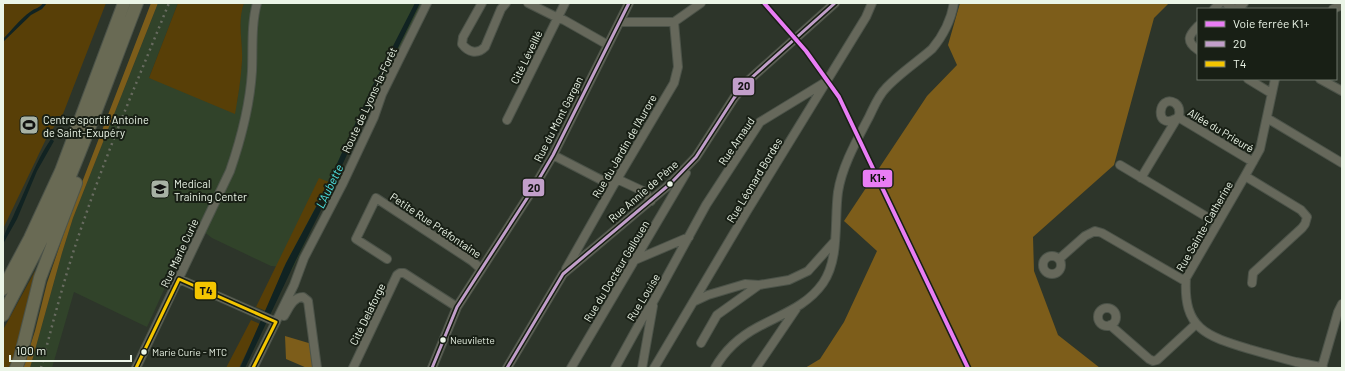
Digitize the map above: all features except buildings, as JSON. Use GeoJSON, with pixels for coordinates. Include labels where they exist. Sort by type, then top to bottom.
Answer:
{"type":"FeatureCollection","features":[{"type":"Feature","properties":{"kind":"highway"},"geometry":{"type":"LineString","coordinates":[[3,289],[30,238],[61,171],[124,3]]}},
{"type":"Feature","properties":{"kind":"highway"},"geometry":{"type":"LineString","coordinates":[[3,315],[52,218],[91,125],[137,3]]}},
{"type":"Feature","properties":{"kind":"highway"},"geometry":{"type":"LineString","coordinates":[[16,368],[20,358],[40,278],[91,142],[91,125]]}},
{"type":"Feature","properties":{"kind":"highway"},"geometry":{"type":"LineString","coordinates":[[3,271],[16,251],[30,238]]}},
{"type":"Feature","properties":{"kind":"street","name":"Rue Marie Curie"},"geometry":{"type":"LineString","coordinates":[[136,368],[230,171],[237,150],[250,88],[252,33],[257,3]]}},
{"type":"Feature","properties":{"kind":"street","name":"Route de Lyons-la-Forêt"},"geometry":{"type":"LineString","coordinates":[[253,368],[275,319],[294,285],[304,258],[342,185],[374,117],[382,94],[427,3]]}},
{"type":"Feature","properties":{"kind":"street"},"geometry":{"type":"LineString","coordinates":[[482,3],[463,37],[462,44],[465,48],[474,53],[481,51],[484,47],[501,9],[506,3]]}},
{"type":"Feature","properties":{"kind":"street"},"geometry":{"type":"LineString","coordinates":[[528,3],[564,20],[608,45]]}},
{"type":"Feature","properties":{"kind":"street","name":"Cité Léveillé"},"geometry":{"type":"LineString","coordinates":[[507,120],[565,3]]}},
{"type":"Feature","properties":{"kind":"street","name":"Rue du Mont Gargan"},"geometry":{"type":"LineString","coordinates":[[432,368],[457,307],[533,189],[553,155],[629,3]]}},
{"type":"Feature","properties":{"kind":"street"},"geometry":{"type":"LineString","coordinates":[[620,22],[674,22],[701,3]]}},
{"type":"Feature","properties":{"kind":"street","name":"Rue Annie de Pène"},"geometry":{"type":"LineString","coordinates":[[507,368],[563,274],[651,201],[691,164],[734,98],[749,80],[835,3]]}},
{"type":"Feature","properties":{"kind":"street","name":"Rue Léonard Bordes"},"geometry":{"type":"LineString","coordinates":[[654,368],[692,302],[866,17],[872,3]]}},
{"type":"Feature","properties":{"kind":"street"},"geometry":{"type":"LineString","coordinates":[[715,368],[727,351],[744,336],[798,307],[813,295],[824,281],[831,263],[837,202],[841,179],[852,150],[864,125],[885,89],[932,49],[938,42],[946,28],[954,3]]}},
{"type":"Feature","properties":{"kind":"street","name":"Rue du Jardin de l'Aurore"},"geometry":{"type":"LineString","coordinates":[[563,274],[615,182],[674,83],[678,67],[674,22]]}},
{"type":"Feature","properties":{"kind":"street"},"geometry":{"type":"LineString","coordinates":[[1197,27],[1191,33],[1190,37],[1192,45],[1197,49]]}},
{"type":"Feature","properties":{"kind":"street"},"geometry":{"type":"LineString","coordinates":[[1250,80],[1271,93]]}},
{"type":"Feature","properties":{"kind":"street","name":"Rue Sainte-Catherine"},"geometry":{"type":"LineString","coordinates":[[1275,80],[1260,149],[1246,176],[1186,278],[1184,295],[1196,324],[1209,336],[1292,365],[1322,368]]}},
{"type":"Feature","properties":{"kind":"street"},"geometry":{"type":"LineString","coordinates":[[1322,80],[1342,91]]}},
{"type":"Feature","properties":{"kind":"street","name":"Rue Arnaud"},"geometry":{"type":"LineString","coordinates":[[689,237],[706,205],[760,122],[826,82]]}},
{"type":"Feature","properties":{"kind":"street","name":"Allée du Prieuré"},"geometry":{"type":"LineString","coordinates":[[1141,178],[1176,118],[1253,162]]}},
{"type":"Feature","properties":{"kind":"street"},"geometry":{"type":"LineString","coordinates":[[1266,118],[1342,163]]}},
{"type":"Feature","properties":{"kind":"street"},"geometry":{"type":"LineString","coordinates":[[553,155],[615,182],[644,192],[651,201]]}},
{"type":"Feature","properties":{"kind":"street","name":"Rue du Docteur Gallouen"},"geometry":{"type":"LineString","coordinates":[[571,368],[691,164]]}},
{"type":"Feature","properties":{"kind":"street"},"geometry":{"type":"LineString","coordinates":[[1120,165],[1217,223]]}},
{"type":"Feature","properties":{"kind":"street"},"geometry":{"type":"LineString","coordinates":[[1246,176],[1301,210],[1307,217],[1302,228],[1253,273],[1252,283]]}},
{"type":"Feature","properties":{"kind":"street","name":"Petite Rue Préfontaine"},"geometry":{"type":"LineString","coordinates":[[388,259],[356,239],[376,198],[472,261],[481,269]]}},
{"type":"Feature","properties":{"kind":"street"},"geometry":{"type":"LineString","coordinates":[[1059,259],[1085,236],[1095,231],[1102,233],[1185,281]]}},
{"type":"Feature","properties":{"kind":"street"},"geometry":{"type":"LineString","coordinates":[[635,260],[689,237]]}},
{"type":"Feature","properties":{"kind":"street","name":"Rue Louise"},"geometry":{"type":"LineString","coordinates":[[615,368],[689,237]]}},
{"type":"Feature","properties":{"kind":"street"},"geometry":{"type":"LineString","coordinates":[[692,302],[708,295],[745,284],[759,285],[789,280],[808,271],[834,242]]}},
{"type":"Feature","properties":{"kind":"street","name":"Cité Delaforge"},"geometry":{"type":"LineString","coordinates":[[353,368],[397,275],[400,273],[404,273],[457,307]]}},
{"type":"Feature","properties":{"kind":"street"},"geometry":{"type":"LineString","coordinates":[[179,279],[261,316],[275,319]]}},
{"type":"Feature","properties":{"kind":"street"},"geometry":{"type":"LineString","coordinates":[[701,343],[717,315],[759,285]]}},
{"type":"Feature","properties":{"kind":"street","name":"Route de Lyons-la-Forêt"},"geometry":{"type":"LineString","coordinates":[[275,319],[284,316],[295,299],[298,297],[304,297],[308,301],[317,368]]}},
{"type":"Feature","properties":{"kind":"street"},"geometry":{"type":"LineString","coordinates":[[642,368],[653,302]]}},
{"type":"Feature","properties":{"kind":"street"},"geometry":{"type":"LineString","coordinates":[[1322,368],[1338,312],[1342,304]]}},
{"type":"Feature","properties":{"kind":"street"},"geometry":{"type":"LineString","coordinates":[[756,368],[798,307]]}},
{"type":"Feature","properties":{"kind":"street"},"geometry":{"type":"LineString","coordinates":[[1110,325],[1153,361],[1157,360],[1196,324]]}},
{"type":"Feature","properties":{"kind":"shaded area","name":"Centre sportif Antoine de Saint-Exupéry"},"geometry":{"type":"Polygon","coordinates":[[[3,3],[106,3],[63,114],[47,137],[3,229],[3,3]]]}},
{"type":"Feature","properties":{"kind":"shaded area"},"geometry":{"type":"Polygon","coordinates":[[[151,3],[158,3],[73,218],[30,368],[23,368],[35,331],[47,283],[76,198],[151,3]]]}},
{"type":"Feature","properties":{"kind":"shaded area"},"geometry":{"type":"Polygon","coordinates":[[[158,3],[178,3],[149,78],[237,102],[242,61],[240,14],[244,3],[422,3],[344,160],[292,270],[284,267],[271,266],[212,238],[194,224],[147,327],[74,292],[52,368],[30,368],[73,218],[158,3]]]}},
{"type":"Feature","properties":{"kind":"shaded area"},"geometry":{"type":"Polygon","coordinates":[[[178,3],[244,3],[241,17],[242,68],[235,114],[149,78],[178,3]]]}},
{"type":"Feature","properties":{"kind":"shaded area"},"geometry":{"type":"Polygon","coordinates":[[[960,3],[1169,3],[1154,18],[1114,165],[1033,237],[1034,271],[1058,335],[1100,368],[805,368],[820,359],[844,322],[877,251],[844,221],[927,96],[957,65],[948,45],[960,3]]]}},
{"type":"Feature","properties":{"kind":"shaded area"},"geometry":{"type":"Polygon","coordinates":[[[319,178],[329,182],[284,267],[266,311],[256,307],[319,178]]]}},
{"type":"Feature","properties":{"kind":"shaded area"},"geometry":{"type":"Polygon","coordinates":[[[35,271],[37,271],[12,368],[3,368],[3,330],[35,271]]]}},
{"type":"Feature","properties":{"kind":"shaded area"},"geometry":{"type":"Polygon","coordinates":[[[251,320],[260,324],[239,368],[226,368],[251,320]]]}},
{"type":"Feature","properties":{"kind":"shaded area"},"geometry":{"type":"Polygon","coordinates":[[[285,336],[312,344],[315,368],[307,368],[286,359],[285,336]]]}},
{"type":"Feature","properties":{"kind":"water"},"geometry":{"type":"Polygon","coordinates":[[[43,3],[47,3],[42,9],[31,15],[3,42],[3,39],[23,18],[43,3]]]}},
{"type":"Feature","properties":{"kind":"water","name":"L'Aubette"},"geometry":{"type":"Polygon","coordinates":[[[415,3],[420,3],[245,368],[240,368],[286,263],[323,194],[373,85],[415,3]]]}},
{"type":"Feature","properties":{"kind":"water"},"geometry":{"type":"Polygon","coordinates":[[[51,139],[54,141],[37,171],[17,219],[3,244],[6,232],[40,157],[51,139]]]}},
{"type":"Feature","properties":{"kind":"railway"},"geometry":{"type":"LineString","coordinates":[[41,368],[66,275],[94,192],[114,138],[169,3]]}},
{"type":"Feature","properties":{"kind":"rail line","name":"K1+"},"geometry":{"type":"LineString","coordinates":[[764,3],[806,51],[839,97],[968,368]]}},
{"type":"Feature","properties":{"kind":"transit line","name":"20"},"geometry":{"type":"LineString","coordinates":[[432,368],[457,307],[533,189],[553,155],[629,3]]}},
{"type":"Feature","properties":{"kind":"transit line","name":"20"},"geometry":{"type":"LineString","coordinates":[[507,368],[563,274],[670,184],[696,157],[734,98],[749,80],[835,3]]}},
{"type":"Feature","properties":{"kind":"transit line","name":"T4"},"geometry":{"type":"LineString","coordinates":[[136,368],[179,279],[276,322],[253,368]]}},
{"type":"Feature","properties":{"kind":"place","name":"Centre sportif Antoine de Saint-Exupéry"},"geometry":{"type":"Point","coordinates":[29,125]}},
{"type":"Feature","properties":{"kind":"place","name":"Medical Training Center"},"geometry":{"type":"Point","coordinates":[160,189]}},
{"type":"Feature","properties":{"kind":"place","name":"Neuvilette"},"geometry":{"type":"Point","coordinates":[443,340]}},
{"type":"Feature","properties":{"kind":"place","name":"Marie Curie - MTC"},"geometry":{"type":"Point","coordinates":[144,352]}}]}
